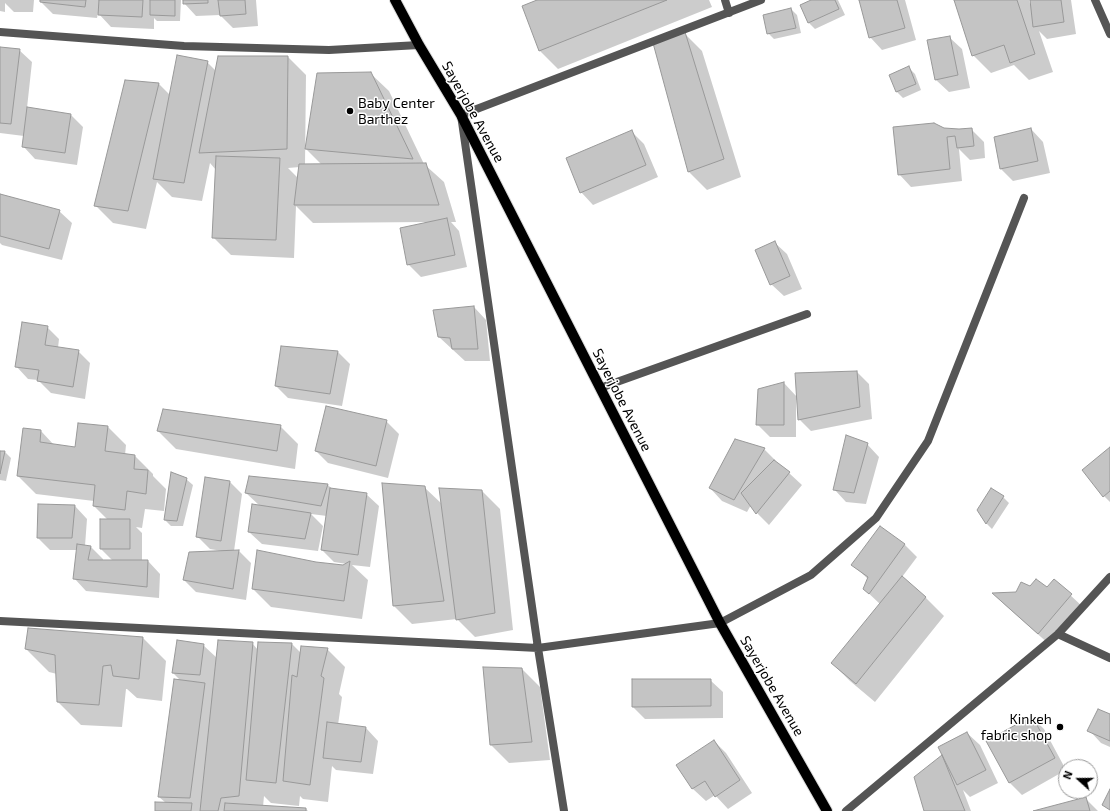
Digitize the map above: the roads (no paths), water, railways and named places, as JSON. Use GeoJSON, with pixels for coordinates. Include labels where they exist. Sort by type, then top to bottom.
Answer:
{"type":"FeatureCollection","features":[{"type":"Feature","properties":{"kind":"main road","name":"Sayerjobe Avenue"},"geometry":{"type":"LineString","coordinates":[[395,0],[419,45],[461,115],[720,623],[827,811]]}},
{"type":"Feature","properties":{"kind":"street"},"geometry":{"type":"LineString","coordinates":[[725,0],[729,13]]}},
{"type":"Feature","properties":{"kind":"street"},"geometry":{"type":"LineString","coordinates":[[564,811],[538,648],[461,115],[761,0]]}},
{"type":"Feature","properties":{"kind":"street"},"geometry":{"type":"LineString","coordinates":[[1095,0],[1110,34]]}},
{"type":"Feature","properties":{"kind":"street"},"geometry":{"type":"LineString","coordinates":[[0,32],[192,46],[328,50],[419,45]]}},
{"type":"Feature","properties":{"kind":"street"},"geometry":{"type":"LineString","coordinates":[[0,621],[538,648],[720,623],[811,575],[876,518],[928,441],[1024,198]]}},
{"type":"Feature","properties":{"kind":"street"},"geometry":{"type":"LineString","coordinates":[[600,388],[807,314]]}},
{"type":"Feature","properties":{"kind":"street"},"geometry":{"type":"LineString","coordinates":[[846,811],[1058,634],[1110,577]]}},
{"type":"Feature","properties":{"kind":"street"},"geometry":{"type":"LineString","coordinates":[[1058,634],[1110,658]]}},
{"type":"Feature","properties":{"kind":"place","name":"Baby Center Barthez"},"geometry":{"type":"Point","coordinates":[350,111]}},
{"type":"Feature","properties":{"kind":"place","name":"Kinkeh fabric shop"},"geometry":{"type":"Point","coordinates":[1060,727]}}]}
